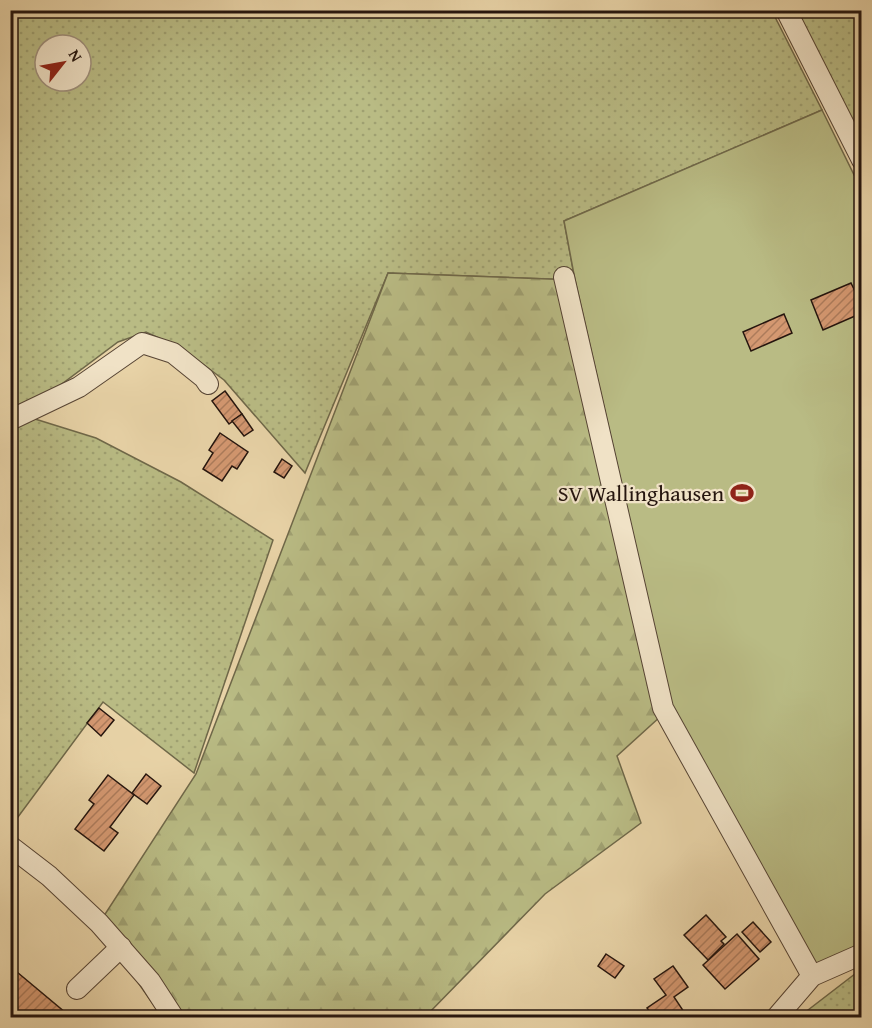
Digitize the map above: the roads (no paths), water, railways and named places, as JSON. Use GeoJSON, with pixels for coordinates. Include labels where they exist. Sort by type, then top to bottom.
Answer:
{"type":"FeatureCollection","features":[{"type":"Feature","properties":{"kind":"street"},"geometry":{"type":"LineString","coordinates":[[786,10],[861,160]]}},
{"type":"Feature","properties":{"kind":"street"},"geometry":{"type":"LineString","coordinates":[[564,277],[663,708],[812,976]]}},
{"type":"Feature","properties":{"kind":"street"},"geometry":{"type":"LineString","coordinates":[[10,420],[79,387],[142,343],[172,353],[204,378],[208,384]]}},
{"type":"Feature","properties":{"kind":"street"},"geometry":{"type":"LineString","coordinates":[[10,846],[50,876],[99,923],[150,981],[174,1017]]}},
{"type":"Feature","properties":{"kind":"street"},"geometry":{"type":"LineString","coordinates":[[77,989],[120,947]]}},
{"type":"Feature","properties":{"kind":"street"},"geometry":{"type":"LineString","coordinates":[[776,1017],[812,976],[861,954]]}},
{"type":"Feature","properties":{"kind":"place","name":"SV Wallinghausen"},"geometry":{"type":"Point","coordinates":[742,493]}}]}
